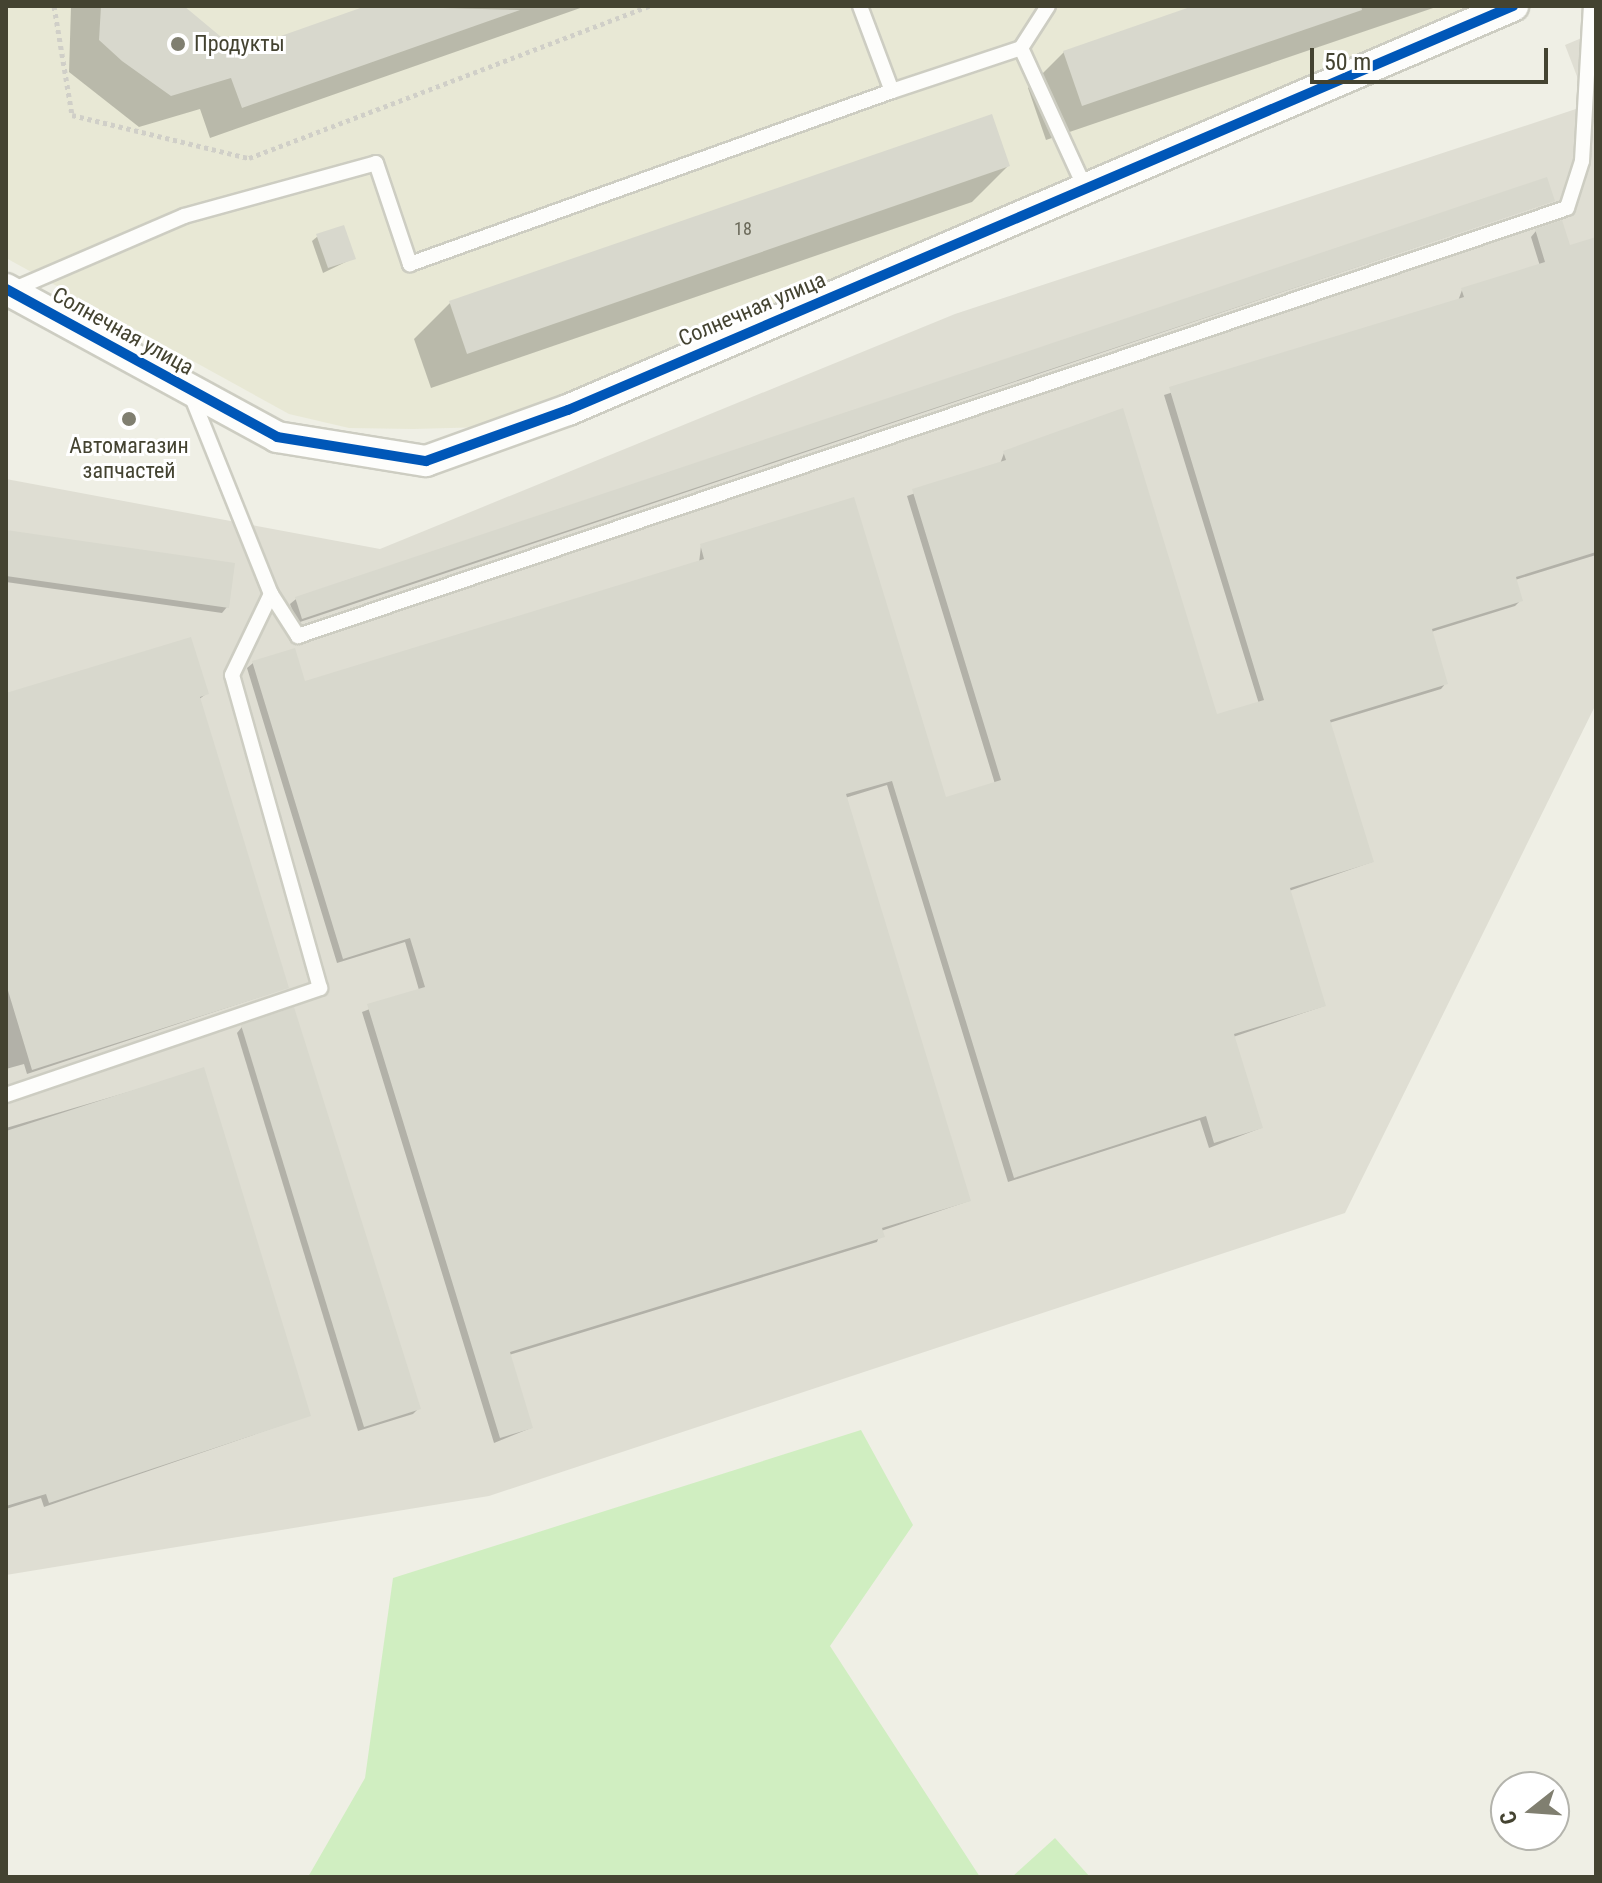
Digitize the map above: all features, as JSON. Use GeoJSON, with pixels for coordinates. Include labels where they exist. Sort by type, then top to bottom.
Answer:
{"type":"FeatureCollection","features":[{"type":"Feature","properties":{"kind":"street","name":"Солнечная улица"},"geometry":{"type":"LineString","coordinates":[[8,290],[277,437],[426,461],[568,410],[1513,6]]}},
{"type":"Feature","properties":{"kind":"lane"},"geometry":{"type":"LineString","coordinates":[[860,6],[892,91]]}},
{"type":"Feature","properties":{"kind":"lane"},"geometry":{"type":"LineString","coordinates":[[8,290],[184,216],[376,163],[410,264],[892,91],[1021,48],[1048,6]]}},
{"type":"Feature","properties":{"kind":"lane"},"geometry":{"type":"LineString","coordinates":[[189,389],[271,594],[298,636],[1567,208],[1582,161],[1592,61],[1591,6]]}},
{"type":"Feature","properties":{"kind":"lane"},"geometry":{"type":"LineString","coordinates":[[1021,48],[1085,188]]}},
{"type":"Feature","properties":{"kind":"lane"},"geometry":{"type":"LineString","coordinates":[[6,1095],[320,988],[232,675],[271,594]]}},
{"type":"Feature","properties":{"kind":"path"},"geometry":{"type":"LineString","coordinates":[[54,6],[72,115],[249,158],[649,6]]}},
{"type":"Feature","properties":{"kind":"shaded area"},"geometry":{"type":"Polygon","coordinates":[[[6,6],[1471,6],[583,405],[487,427],[413,429],[349,428],[289,414],[6,258],[6,6]]]}},
{"type":"Feature","properties":{"kind":"shaded area"},"geometry":{"type":"Polygon","coordinates":[[[1596,32],[1596,704],[1345,1213],[489,1496],[6,1575],[6,479],[380,549],[955,314],[1588,105],[1565,45],[1596,32]]]}},
{"type":"Feature","properties":{"kind":"green space"},"geometry":{"type":"Polygon","coordinates":[[[861,1430],[913,1525],[830,1646],[980,1877],[308,1877],[365,1778],[393,1578],[861,1430]]]}},
{"type":"Feature","properties":{"kind":"green space"},"geometry":{"type":"Polygon","coordinates":[[[1055,1838],[1090,1877],[1012,1877],[1055,1838]]]}},
{"type":"Feature","properties":{"kind":"building"},"geometry":{"type":"Polygon","coordinates":[[[101,6],[184,6],[238,51],[366,6],[520,10],[242,108],[231,78],[171,96],[122,61],[99,40],[101,6]]]}},
{"type":"Feature","properties":{"kind":"building"},"geometry":{"type":"Polygon","coordinates":[[[1193,6],[1361,6],[1362,10],[1082,106],[1063,51],[1193,6]]]}},
{"type":"Feature","properties":{"kind":"building"},"geometry":{"type":"Polygon","coordinates":[[[992,114],[1010,166],[467,354],[449,301],[992,114]]]}},
{"type":"Feature","properties":{"kind":"building"},"geometry":{"type":"Polygon","coordinates":[[[1547,177],[1555,201],[302,619],[295,597],[1547,177]]]}},
{"type":"Feature","properties":{"kind":"building"},"geometry":{"type":"Polygon","coordinates":[[[1562,220],[1570,245],[1596,237],[1596,552],[1516,577],[1523,601],[1432,629],[1448,684],[1330,720],[1374,862],[1290,888],[1326,1006],[1234,1034],[1263,1128],[1214,1143],[1206,1116],[1014,1178],[892,781],[846,794],[971,1201],[882,1228],[885,1237],[510,1352],[533,1428],[500,1438],[367,1004],[425,987],[410,938],[343,959],[252,661],[295,648],[305,681],[704,559],[700,544],[854,497],[946,797],[1001,780],[912,489],[1006,460],[1003,451],[1123,408],[1217,714],[1264,700],[1169,387],[1464,297],[1461,288],[1545,262],[1535,229],[1562,220]]]}},
{"type":"Feature","properties":{"kind":"building"},"geometry":{"type":"Polygon","coordinates":[[[344,225],[356,259],[328,268],[316,234],[344,225]]]}},
{"type":"Feature","properties":{"kind":"building"},"geometry":{"type":"Polygon","coordinates":[[[6,530],[235,563],[229,608],[6,576],[6,530]]]}},
{"type":"Feature","properties":{"kind":"building"},"geometry":{"type":"Polygon","coordinates":[[[191,637],[209,694],[200,697],[289,988],[32,1070],[6,984],[6,693],[191,637]]]}},
{"type":"Feature","properties":{"kind":"building"},"geometry":{"type":"Polygon","coordinates":[[[294,1007],[421,1409],[364,1427],[241,1025],[294,1007]]]}},
{"type":"Feature","properties":{"kind":"building"},"geometry":{"type":"Polygon","coordinates":[[[204,1067],[311,1416],[49,1503],[46,1494],[6,1506],[6,1131],[204,1067]]]}},
{"type":"Feature","properties":{"kind":"cycle path"},"geometry":{"type":"LineString","coordinates":[[6,289],[277,437],[426,461],[568,410],[1513,6]]}},
{"type":"Feature","properties":{"kind":"place","name":"Продукты"},"geometry":{"type":"Point","coordinates":[178,44]}},
{"type":"Feature","properties":{"kind":"place","name":"Автомагазин запчастей"},"geometry":{"type":"Point","coordinates":[129,419]}}]}
